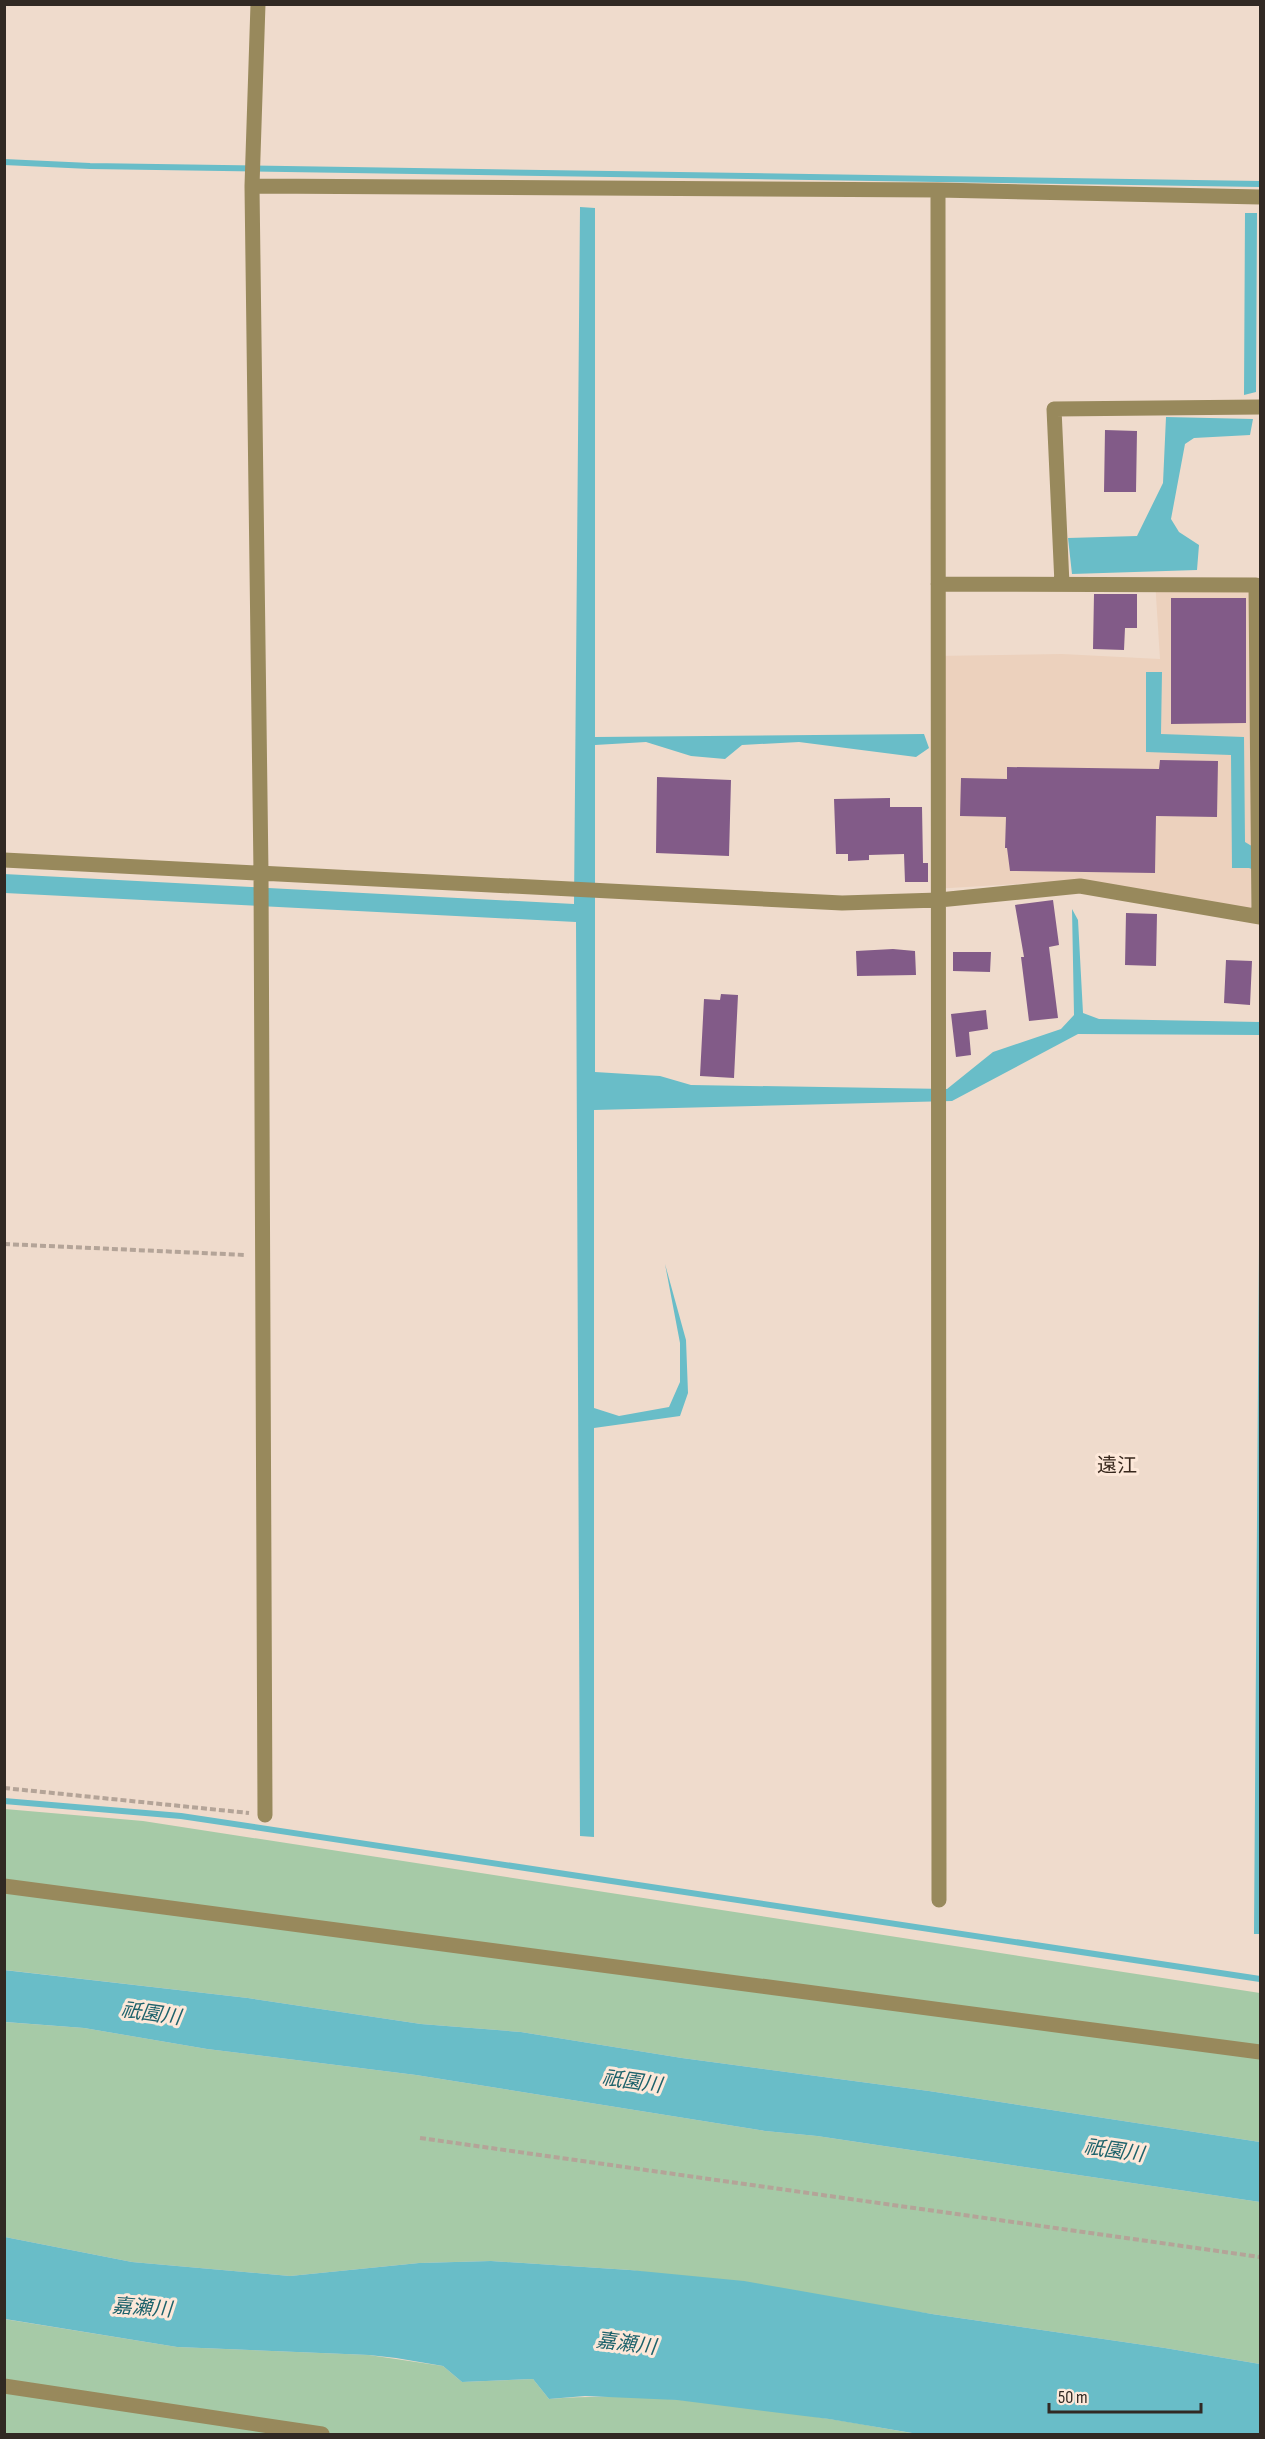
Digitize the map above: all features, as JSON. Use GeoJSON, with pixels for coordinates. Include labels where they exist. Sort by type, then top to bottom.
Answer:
{"type":"FeatureCollection","features":[{"type":"Feature","properties":{"kind":"street"},"geometry":{"type":"LineString","coordinates":[[258,4],[252,186],[261,878],[265,1815]]}},
{"type":"Feature","properties":{"kind":"street"},"geometry":{"type":"LineString","coordinates":[[252,186],[938,190],[1260,197]]}},
{"type":"Feature","properties":{"kind":"street"},"geometry":{"type":"LineString","coordinates":[[938,190],[939,1900]]}},
{"type":"Feature","properties":{"kind":"street"},"geometry":{"type":"LineString","coordinates":[[1062,584],[1054,409],[1260,407]]}},
{"type":"Feature","properties":{"kind":"street"},"geometry":{"type":"LineString","coordinates":[[4,860],[261,878],[842,903],[939,900],[1080,886],[1260,917],[1259,618],[1256,585],[938,584]]}},
{"type":"Feature","properties":{"kind":"street"},"geometry":{"type":"LineString","coordinates":[[4,1886],[1260,2052]]}},
{"type":"Feature","properties":{"kind":"street"},"geometry":{"type":"LineString","coordinates":[[4,2386],[322,2434]]}},
{"type":"Feature","properties":{"kind":"path"},"geometry":{"type":"LineString","coordinates":[[4,1244],[262,1256]]}},
{"type":"Feature","properties":{"kind":"path"},"geometry":{"type":"LineString","coordinates":[[4,1788],[265,1815]]}},
{"type":"Feature","properties":{"kind":"path"},"geometry":{"type":"LineString","coordinates":[[420,2138],[1260,2257]]}},
{"type":"Feature","properties":{"kind":"shaded area"},"geometry":{"type":"Polygon","coordinates":[[[1252,578],[1251,910],[1085,880],[932,889],[934,656],[1062,654],[1160,659],[1155,580],[1252,578]]]}},
{"type":"Feature","properties":{"kind":"green space"},"geometry":{"type":"Polygon","coordinates":[[[5,1809],[143,1821],[1260,1993],[1260,2142],[929,2091],[682,2058],[521,2032],[421,2024],[248,1998],[5,1970],[5,1809]]]}},
{"type":"Feature","properties":{"kind":"green space"},"geometry":{"type":"Polygon","coordinates":[[[4,2022],[84,2028],[207,2049],[416,2075],[765,2131],[817,2136],[1260,2202],[1260,2364],[1165,2348],[630,2270],[491,2261],[419,2263],[290,2276],[132,2262],[5,2237],[4,2022]]]}},
{"type":"Feature","properties":{"kind":"green space"},"geometry":{"type":"Polygon","coordinates":[[[4,2319],[177,2347],[369,2355],[443,2366],[462,2382],[533,2379],[549,2399],[640,2397],[687,2400],[734,2405],[917,2434],[5,2434],[4,2319]]]}},
{"type":"Feature","properties":{"kind":"water"},"geometry":{"type":"Polygon","coordinates":[[[580,207],[595,208],[595,737],[924,734],[929,748],[916,757],[799,742],[742,745],[725,759],[691,756],[646,742],[595,745],[595,1072],[660,1076],[691,1085],[947,1089],[993,1052],[1061,1029],[1074,1015],[1072,909],[1078,920],[1083,1013],[1099,1019],[1260,1022],[1260,1035],[1078,1034],[952,1101],[594,1110],[594,1408],[619,1416],[669,1407],[680,1382],[680,1343],[665,1264],[686,1340],[688,1393],[680,1416],[594,1428],[594,1837],[580,1836],[576,922],[5,893],[4,874],[574,904],[580,207]]]}},
{"type":"Feature","properties":{"kind":"water"},"geometry":{"type":"Polygon","coordinates":[[[1245,213],[1257,213],[1256,392],[1244,395],[1245,213]]]}},
{"type":"Feature","properties":{"kind":"water"},"geometry":{"type":"Polygon","coordinates":[[[1166,417],[1253,419],[1250,435],[1194,438],[1185,444],[1171,519],[1179,532],[1199,545],[1197,570],[1072,574],[1068,538],[1137,536],[1163,483],[1166,417]]]}},
{"type":"Feature","properties":{"kind":"water"},"geometry":{"type":"Polygon","coordinates":[[[1146,672],[1162,672],[1161,734],[1244,737],[1245,842],[1260,851],[1260,872],[1249,868],[1232,868],[1231,755],[1146,752],[1146,672]]]}},
{"type":"Feature","properties":{"kind":"water"},"geometry":{"type":"Polygon","coordinates":[[[1260,1106],[1260,1934],[1254,1934],[1260,1106]]]}},
{"type":"Feature","properties":{"kind":"water","name":"祇園川"},"geometry":{"type":"Polygon","coordinates":[[[4,1970],[248,1998],[421,2024],[521,2032],[682,2058],[929,2091],[1260,2142],[1260,2202],[817,2136],[765,2131],[416,2075],[207,2049],[84,2028],[5,2022],[4,1970]]]}},
{"type":"Feature","properties":{"kind":"water","name":"嘉瀬川"},"geometry":{"type":"Polygon","coordinates":[[[5,2237],[132,2262],[290,2276],[419,2263],[491,2261],[630,2270],[744,2281],[932,2314],[1260,2364],[1260,2434],[918,2434],[829,2419],[677,2400],[585,2396],[549,2399],[533,2379],[462,2382],[443,2366],[396,2358],[177,2347],[5,2319],[5,2237]]]}},
{"type":"Feature","properties":{"kind":"building"},"geometry":{"type":"Polygon","coordinates":[[[1105,430],[1137,431],[1136,492],[1104,492],[1105,430]]]}},
{"type":"Feature","properties":{"kind":"building"},"geometry":{"type":"Polygon","coordinates":[[[1094,594],[1137,594],[1137,628],[1125,628],[1124,650],[1093,649],[1094,594]]]}},
{"type":"Feature","properties":{"kind":"building"},"geometry":{"type":"Polygon","coordinates":[[[1171,598],[1246,598],[1246,723],[1171,724],[1171,598]]]}},
{"type":"Feature","properties":{"kind":"building"},"geometry":{"type":"Polygon","coordinates":[[[1160,760],[1218,761],[1217,817],[1156,816],[1155,873],[1010,871],[1007,848],[1005,848],[1006,817],[960,816],[961,778],[1007,779],[1007,767],[1159,769],[1160,760]]]}},
{"type":"Feature","properties":{"kind":"building"},"geometry":{"type":"Polygon","coordinates":[[[657,777],[731,780],[729,856],[656,853],[657,777]]]}},
{"type":"Feature","properties":{"kind":"building"},"geometry":{"type":"Polygon","coordinates":[[[890,798],[890,807],[922,807],[923,863],[928,863],[928,882],[905,882],[904,854],[869,855],[869,860],[848,861],[848,854],[836,854],[834,799],[890,798]]]}},
{"type":"Feature","properties":{"kind":"building"},"geometry":{"type":"Polygon","coordinates":[[[1053,900],[1059,945],[1049,947],[1058,1018],[1029,1021],[1021,957],[1024,957],[1015,905],[1053,900]]]}},
{"type":"Feature","properties":{"kind":"building"},"geometry":{"type":"Polygon","coordinates":[[[1126,913],[1157,914],[1156,966],[1125,965],[1126,913]]]}},
{"type":"Feature","properties":{"kind":"building"},"geometry":{"type":"Polygon","coordinates":[[[893,949],[915,951],[916,975],[857,976],[856,951],[893,949]]]}},
{"type":"Feature","properties":{"kind":"building"},"geometry":{"type":"Polygon","coordinates":[[[953,952],[991,952],[990,972],[953,971],[953,952]]]}},
{"type":"Feature","properties":{"kind":"building"},"geometry":{"type":"Polygon","coordinates":[[[1226,960],[1252,961],[1250,1005],[1224,1003],[1226,960]]]}},
{"type":"Feature","properties":{"kind":"building"},"geometry":{"type":"Polygon","coordinates":[[[721,994],[738,995],[734,1078],[700,1076],[704,999],[720,1000],[721,994]]]}},
{"type":"Feature","properties":{"kind":"building"},"geometry":{"type":"Polygon","coordinates":[[[986,1010],[988,1029],[969,1032],[971,1055],[956,1057],[951,1014],[986,1010]]]}},
{"type":"Feature","properties":{"kind":"waterway"},"geometry":{"type":"LineString","coordinates":[[4,162],[90,166],[1260,184]]}},
{"type":"Feature","properties":{"kind":"waterway"},"geometry":{"type":"LineString","coordinates":[[4,1801],[181,1816],[1260,1979]]}},
{"type":"Feature","properties":{"kind":"district","name":"遠江"},"geometry":{"type":"Point","coordinates":[1117,1466]}}]}
